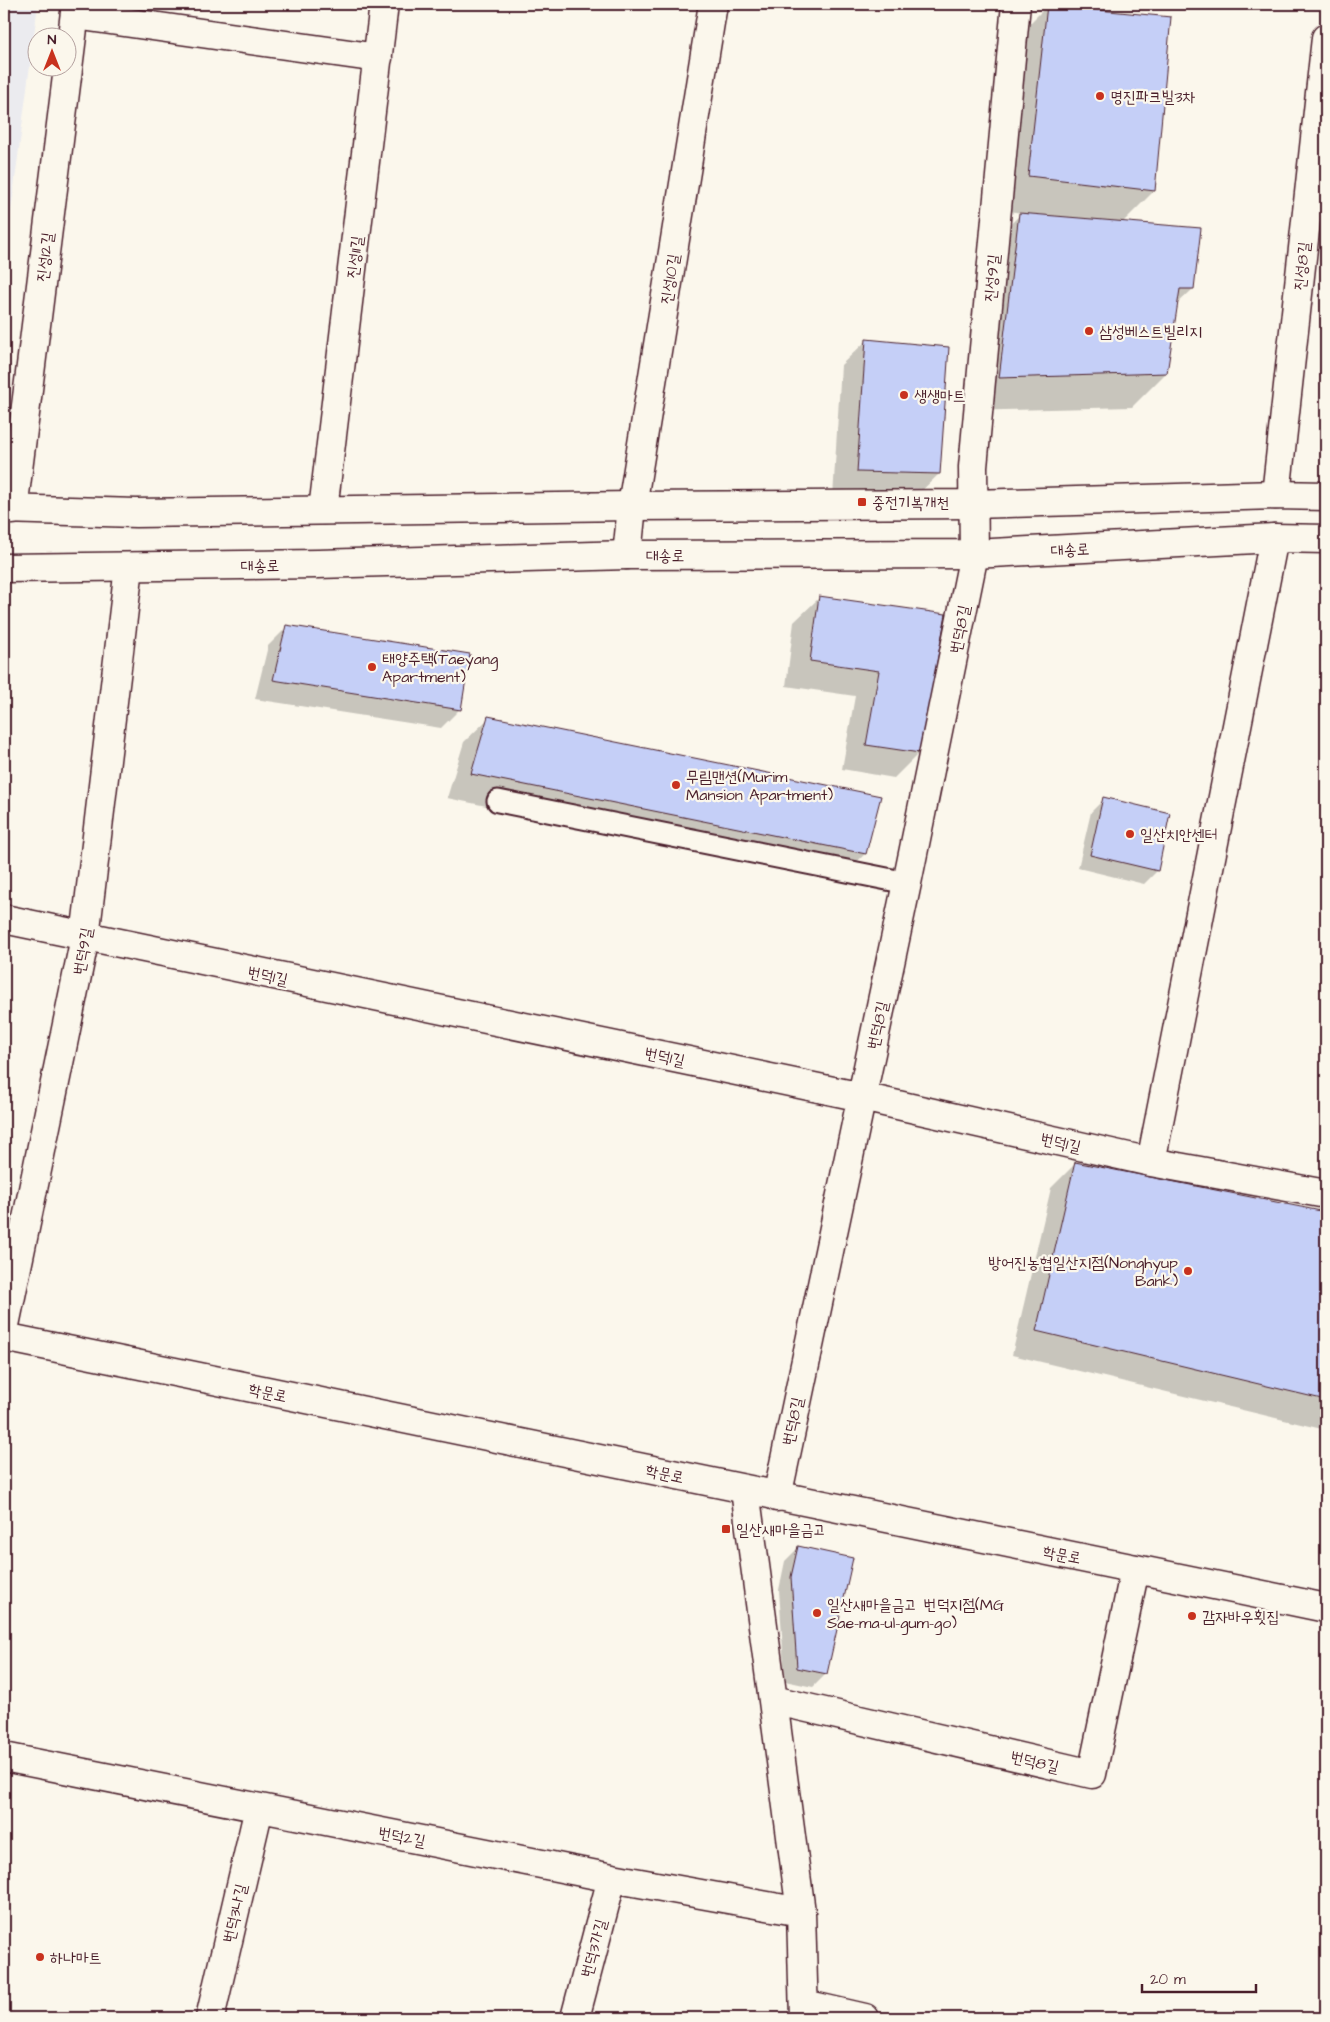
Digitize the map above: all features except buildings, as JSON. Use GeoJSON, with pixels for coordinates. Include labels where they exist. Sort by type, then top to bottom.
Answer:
{"type":"FeatureCollection","features":[{"type":"Feature","properties":{"kind":"street","name":"진성11길"},"geometry":{"type":"LineString","coordinates":[[324,510],[384,4]]}},
{"type":"Feature","properties":{"kind":"street","name":"진성10길"},"geometry":{"type":"LineString","coordinates":[[627,555],[632,506],[714,4]]}},
{"type":"Feature","properties":{"kind":"street","name":"진성9길"},"geometry":{"type":"LineString","coordinates":[[974,554],[973,467],[1016,4]]}},
{"type":"Feature","properties":{"kind":"street"},"geometry":{"type":"LineString","coordinates":[[75,10],[378,58]]}},
{"type":"Feature","properties":{"kind":"street","name":"진성12길"},"geometry":{"type":"LineString","coordinates":[[8,510],[75,10]]}},
{"type":"Feature","properties":{"kind":"street","name":"진성8길"},"geometry":{"type":"LineString","coordinates":[[1276,495],[1326,38]]}},
{"type":"Feature","properties":{"kind":"street"},"geometry":{"type":"LineString","coordinates":[[8,510],[136,513],[632,506],[973,504],[1276,495],[1326,496]]}},
{"type":"Feature","properties":{"kind":"street"},"geometry":{"type":"LineString","coordinates":[[1151,1162],[1274,538]]}},
{"type":"Feature","properties":{"kind":"street","name":"대송로"},"geometry":{"type":"LineString","coordinates":[[4,568],[328,564],[627,555],[974,554],[1274,538],[1326,539]]}},
{"type":"Feature","properties":{"kind":"street","name":"번덕8길"},"geometry":{"type":"LineString","coordinates":[[776,1496],[907,883],[974,554]]}},
{"type":"Feature","properties":{"kind":"street","name":"번덕9길"},"geometry":{"type":"LineString","coordinates":[[4,1330],[85,937],[129,567]]}},
{"type":"Feature","properties":{"kind":"street","name":"번덕1길"},"geometry":{"type":"LineString","coordinates":[[4,919],[862,1097],[1151,1162],[1326,1194]]}},
{"type":"Feature","properties":{"kind":"street","name":"학문로"},"geometry":{"type":"LineString","coordinates":[[4,1337],[1326,1608]]}},
{"type":"Feature","properties":{"kind":"street"},"geometry":{"type":"LineString","coordinates":[[745,1490],[801,1912],[804,2011],[865,2018]]}},
{"type":"Feature","properties":{"kind":"street","name":"번덕8길"},"geometry":{"type":"LineString","coordinates":[[773,1700],[1092,1774],[1135,1569]]}},
{"type":"Feature","properties":{"kind":"street","name":"번덕2길"},"geometry":{"type":"LineString","coordinates":[[4,1757],[612,1878],[801,1912]]}},
{"type":"Feature","properties":{"kind":"street","name":"번덕3나길"},"geometry":{"type":"LineString","coordinates":[[210,2018],[259,1808]]}},
{"type":"Feature","properties":{"kind":"street","name":"번덕3가길"},"geometry":{"type":"LineString","coordinates":[[575,2018],[612,1878]]}},
{"type":"Feature","properties":{"kind":"lane"},"geometry":{"type":"LineString","coordinates":[[498,801],[907,883]]}},
{"type":"Feature","properties":{"kind":"shaded area"},"geometry":{"type":"Polygon","coordinates":[[[4,4],[38,4],[35,28],[28,28],[28,78],[4,264],[4,4]]]}},
{"type":"Feature","properties":{"kind":"place","name":"명진파크빌3차"},"geometry":{"type":"Point","coordinates":[1100,96]}},
{"type":"Feature","properties":{"kind":"place","name":"삼성베스트빌리지"},"geometry":{"type":"Point","coordinates":[1089,331]}},
{"type":"Feature","properties":{"kind":"place","name":"생생마트"},"geometry":{"type":"Point","coordinates":[904,395]}},
{"type":"Feature","properties":{"kind":"place","name":"중전기복개천"},"geometry":{"type":"Point","coordinates":[862,502]}},
{"type":"Feature","properties":{"kind":"place","name":"태양주택(Taeyang Apartment)"},"geometry":{"type":"Point","coordinates":[372,667]}},
{"type":"Feature","properties":{"kind":"place","name":"무림맨션(Murim Mansion Apartment)"},"geometry":{"type":"Point","coordinates":[676,785]}},
{"type":"Feature","properties":{"kind":"place","name":"일산치안센터"},"geometry":{"type":"Point","coordinates":[1130,834]}},
{"type":"Feature","properties":{"kind":"place","name":"방어진농협일산지점(Nonghyup Bank)"},"geometry":{"type":"Point","coordinates":[1188,1271]}},
{"type":"Feature","properties":{"kind":"place","name":"일산새마을금고"},"geometry":{"type":"Point","coordinates":[726,1529]}},
{"type":"Feature","properties":{"kind":"place","name":"일산새마을금고 번덕지점(MG Sae-ma-ul-gum-go)"},"geometry":{"type":"Point","coordinates":[817,1613]}},
{"type":"Feature","properties":{"kind":"place","name":"감자바우횟집"},"geometry":{"type":"Point","coordinates":[1192,1616]}},
{"type":"Feature","properties":{"kind":"place","name":"하나마트"},"geometry":{"type":"Point","coordinates":[40,1957]}}]}
